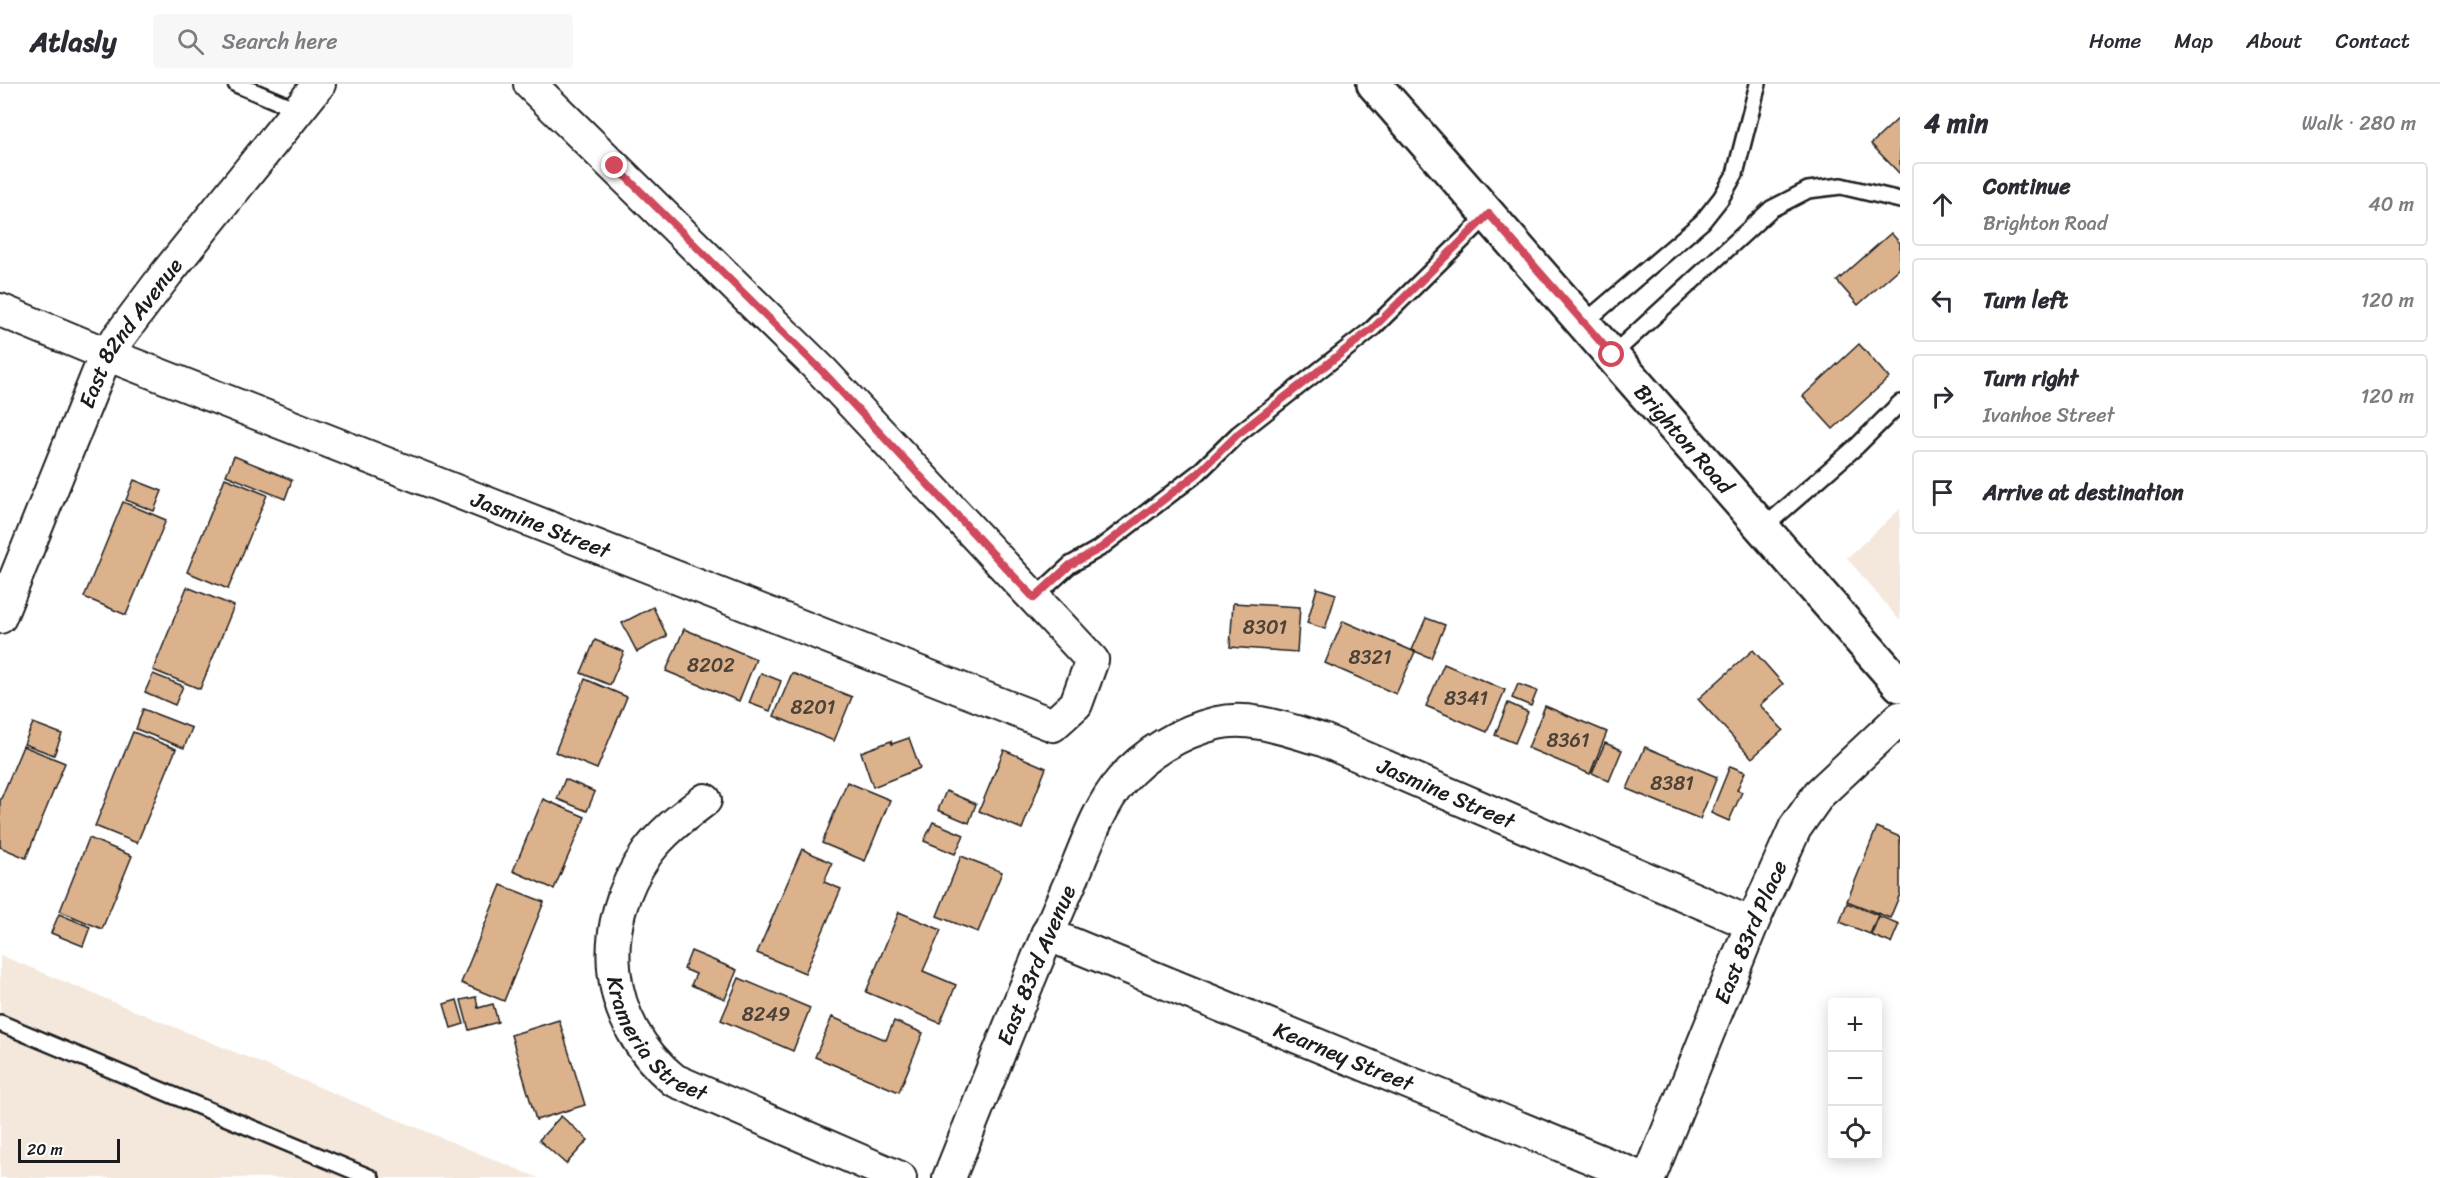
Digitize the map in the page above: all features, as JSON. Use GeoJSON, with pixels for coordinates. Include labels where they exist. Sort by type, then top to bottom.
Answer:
{"type":"FeatureCollection","features":[{"type":"Feature","properties":{"kind":"street","name":"East 82nd Avenue"},"geometry":{"type":"LineString","coordinates":[[0,617],[106,354],[166,273],[319,84]]}},
{"type":"Feature","properties":{"kind":"street"},"geometry":{"type":"LineString","coordinates":[[530,84],[823,372],[1034,598]]}},
{"type":"Feature","properties":{"kind":"street","name":"Brighton Road"},"geometry":{"type":"LineString","coordinates":[[1374,84],[1900,686]]}},
{"type":"Feature","properties":{"kind":"street","name":"Jasmine Street"},"geometry":{"type":"LineString","coordinates":[[0,310],[106,354],[1053,725],[1076,704],[1092,660],[1034,598]]}},
{"type":"Feature","properties":{"kind":"street","name":"East 83rd Place"},"geometry":{"type":"LineString","coordinates":[[1648,1178],[1752,924],[1795,828],[1819,794],[1900,718]]}},
{"type":"Feature","properties":{"kind":"street","name":"Jasmine Street"},"geometry":{"type":"LineString","coordinates":[[1139,764],[1154,750],[1187,732],[1218,723],[1253,722],[1323,740],[1752,924]]}},
{"type":"Feature","properties":{"kind":"street","name":"East 83rd Avenue"},"geometry":{"type":"LineString","coordinates":[[949,1178],[1047,934],[1106,803],[1121,781],[1139,764]]}},
{"type":"Feature","properties":{"kind":"street","name":"Krameria Street"},"geometry":{"type":"LineString","coordinates":[[705,800],[674,823],[647,853],[620,906],[613,941],[613,969],[619,1002],[637,1039],[658,1067],[674,1080],[900,1178]]}},
{"type":"Feature","properties":{"kind":"street","name":"Kearney Street"},"geometry":{"type":"LineString","coordinates":[[1047,934],[1641,1178]]}},
{"type":"Feature","properties":{"kind":"lane"},"geometry":{"type":"LineString","coordinates":[[236,84],[298,110]]}},
{"type":"Feature","properties":{"kind":"lane"},"geometry":{"type":"LineString","coordinates":[[1584,323],[1702,222],[1721,198],[1734,174],[1758,84]]}},
{"type":"Feature","properties":{"kind":"lane"},"geometry":{"type":"LineString","coordinates":[[1612,355],[1771,209],[1808,190],[1841,186],[1900,200]]}},
{"type":"Feature","properties":{"kind":"lane"},"geometry":{"type":"LineString","coordinates":[[1034,598],[1070,565],[1101,548],[1198,473],[1238,434],[1372,329],[1489,214]]}},
{"type":"Feature","properties":{"kind":"lane"},"geometry":{"type":"LineString","coordinates":[[1763,528],[1857,446],[1900,403]]}},
{"type":"Feature","properties":{"kind":"lane"},"geometry":{"type":"LineString","coordinates":[[0,1023],[371,1178]]}},
{"type":"Feature","properties":{"kind":"shaded area"},"geometry":{"type":"Polygon","coordinates":[[[1900,509],[1900,621],[1847,558],[1900,509]]]}},
{"type":"Feature","properties":{"kind":"shaded area"},"geometry":{"type":"Polygon","coordinates":[[[0,955],[539,1178],[0,1178],[0,955]]]}},
{"type":"Feature","properties":{"kind":"building"},"geometry":{"type":"Polygon","coordinates":[[[1900,117],[1900,172],[1899,173],[1871,144],[1900,117]]]}},
{"type":"Feature","properties":{"kind":"building"},"geometry":{"type":"Polygon","coordinates":[[[1891,233],[1900,243],[1900,268],[1858,305],[1837,281],[1891,233]]]}},
{"type":"Feature","properties":{"kind":"building"},"geometry":{"type":"Polygon","coordinates":[[[1859,344],[1889,378],[1833,429],[1803,396],[1859,344]]]}},
{"type":"Feature","properties":{"kind":"building"},"geometry":{"type":"Polygon","coordinates":[[[234,456],[292,480],[285,499],[226,475],[234,456]]]}},
{"type":"Feature","properties":{"kind":"building"},"geometry":{"type":"Polygon","coordinates":[[[225,478],[267,495],[228,589],[187,572],[225,478]]]}},
{"type":"Feature","properties":{"kind":"building"},"geometry":{"type":"Polygon","coordinates":[[[134,480],[162,491],[154,511],[126,500],[134,480]]]}},
{"type":"Feature","properties":{"kind":"building"},"geometry":{"type":"Polygon","coordinates":[[[123,502],[166,520],[126,615],[84,597],[123,502]]]}},
{"type":"Feature","properties":{"kind":"building"},"geometry":{"type":"Polygon","coordinates":[[[187,587],[234,606],[200,689],[153,670],[187,587]]]}},
{"type":"Feature","properties":{"kind":"building"},"geometry":{"type":"Polygon","coordinates":[[[1317,588],[1336,594],[1325,629],[1307,623],[1317,588]]]}},
{"type":"Feature","properties":{"kind":"building"},"geometry":{"type":"Polygon","coordinates":[[[1233,603],[1300,607],[1297,652],[1230,647],[1233,603]]]}},
{"type":"Feature","properties":{"kind":"building"},"geometry":{"type":"Polygon","coordinates":[[[653,607],[667,636],[637,652],[622,623],[653,607]]]}},
{"type":"Feature","properties":{"kind":"building"},"geometry":{"type":"Polygon","coordinates":[[[1426,618],[1445,625],[1431,658],[1412,650],[1426,618]]]}},
{"type":"Feature","properties":{"kind":"building"},"geometry":{"type":"Polygon","coordinates":[[[1343,621],[1415,652],[1396,694],[1325,663],[1343,621]]]}},
{"type":"Feature","properties":{"kind":"building"},"geometry":{"type":"Polygon","coordinates":[[[684,629],[756,659],[739,701],[666,671],[684,629]]]}},
{"type":"Feature","properties":{"kind":"building"},"geometry":{"type":"Polygon","coordinates":[[[595,640],[624,652],[610,685],[581,673],[595,640]]]}},
{"type":"Feature","properties":{"kind":"building"},"geometry":{"type":"Polygon","coordinates":[[[1753,650],[1783,684],[1760,705],[1783,730],[1752,758],[1698,699],[1753,650]]]}},
{"type":"Feature","properties":{"kind":"building"},"geometry":{"type":"Polygon","coordinates":[[[1444,664],[1505,690],[1487,732],[1426,706],[1444,664]]]}},
{"type":"Feature","properties":{"kind":"building"},"geometry":{"type":"Polygon","coordinates":[[[761,673],[781,681],[770,711],[749,703],[761,673]]]}},
{"type":"Feature","properties":{"kind":"building"},"geometry":{"type":"Polygon","coordinates":[[[792,673],[852,697],[834,741],[774,716],[792,673]]]}},
{"type":"Feature","properties":{"kind":"building"},"geometry":{"type":"Polygon","coordinates":[[[153,674],[183,686],[175,705],[145,692],[153,674]]]}},
{"type":"Feature","properties":{"kind":"building"},"geometry":{"type":"Polygon","coordinates":[[[585,679],[627,697],[597,769],[555,752],[585,679]]]}},
{"type":"Feature","properties":{"kind":"building"},"geometry":{"type":"Polygon","coordinates":[[[1518,684],[1537,691],[1531,706],[1512,698],[1518,684]]]}},
{"type":"Feature","properties":{"kind":"building"},"geometry":{"type":"Polygon","coordinates":[[[1508,703],[1528,712],[1515,743],[1495,735],[1508,703]]]}},
{"type":"Feature","properties":{"kind":"building"},"geometry":{"type":"Polygon","coordinates":[[[1545,706],[1607,732],[1590,774],[1528,748],[1545,706]]]}},
{"type":"Feature","properties":{"kind":"building"},"geometry":{"type":"Polygon","coordinates":[[[143,709],[192,728],[184,748],[136,729],[143,709]]]}},
{"type":"Feature","properties":{"kind":"building"},"geometry":{"type":"Polygon","coordinates":[[[33,723],[62,734],[54,755],[24,744],[33,723]]]}},
{"type":"Feature","properties":{"kind":"building"},"geometry":{"type":"Polygon","coordinates":[[[133,732],[176,749],[137,843],[95,826],[133,732]]]}},
{"type":"Feature","properties":{"kind":"building"},"geometry":{"type":"Polygon","coordinates":[[[909,738],[920,768],[873,787],[861,752],[891,741],[892,744],[909,738]]]}},
{"type":"Feature","properties":{"kind":"building"},"geometry":{"type":"Polygon","coordinates":[[[1605,743],[1622,750],[1609,781],[1592,773],[1605,743]]]}},
{"type":"Feature","properties":{"kind":"building"},"geometry":{"type":"Polygon","coordinates":[[[23,746],[65,763],[26,858],[0,847],[0,801],[23,746]]]}},
{"type":"Feature","properties":{"kind":"building"},"geometry":{"type":"Polygon","coordinates":[[[1645,747],[1717,777],[1700,819],[1627,789],[1645,747]]]}},
{"type":"Feature","properties":{"kind":"building"},"geometry":{"type":"Polygon","coordinates":[[[1004,750],[1046,768],[1022,829],[979,811],[1004,750]]]}},
{"type":"Feature","properties":{"kind":"building"},"geometry":{"type":"Polygon","coordinates":[[[1730,766],[1745,772],[1737,790],[1742,792],[1729,821],[1711,813],[1730,766]]]}},
{"type":"Feature","properties":{"kind":"building"},"geometry":{"type":"Polygon","coordinates":[[[565,779],[595,792],[587,811],[557,799],[565,779]]]}},
{"type":"Feature","properties":{"kind":"building"},"geometry":{"type":"Polygon","coordinates":[[[847,782],[890,800],[865,861],[822,843],[847,782]]]}},
{"type":"Feature","properties":{"kind":"building"},"geometry":{"type":"Polygon","coordinates":[[[946,791],[976,804],[969,823],[938,810],[946,791]]]}},
{"type":"Feature","properties":{"kind":"building"},"geometry":{"type":"Polygon","coordinates":[[[543,799],[585,817],[554,889],[513,871],[543,799]]]}},
{"type":"Feature","properties":{"kind":"building"},"geometry":{"type":"Polygon","coordinates":[[[933,822],[964,835],[955,854],[924,841],[933,822]]]}},
{"type":"Feature","properties":{"kind":"building"},"geometry":{"type":"Polygon","coordinates":[[[1877,827],[1900,837],[1900,894],[1890,918],[1847,901],[1877,827]]]}},
{"type":"Feature","properties":{"kind":"building"},"geometry":{"type":"Polygon","coordinates":[[[89,838],[132,856],[102,929],[60,911],[89,838]]]}},
{"type":"Feature","properties":{"kind":"building"},"geometry":{"type":"Polygon","coordinates":[[[802,849],[832,863],[824,882],[841,889],[805,973],[757,953],[802,849]]]}},
{"type":"Feature","properties":{"kind":"building"},"geometry":{"type":"Polygon","coordinates":[[[961,856],[1002,872],[978,932],[937,916],[961,856]]]}},
{"type":"Feature","properties":{"kind":"building"},"geometry":{"type":"Polygon","coordinates":[[[501,885],[544,902],[504,1001],[461,983],[501,885]]]}},
{"type":"Feature","properties":{"kind":"building"},"geometry":{"type":"Polygon","coordinates":[[[1847,903],[1878,915],[1870,934],[1840,922],[1847,903]]]}},
{"type":"Feature","properties":{"kind":"building"},"geometry":{"type":"Polygon","coordinates":[[[899,912],[941,930],[923,971],[956,985],[940,1023],[866,992],[899,912]]]}},
{"type":"Feature","properties":{"kind":"building"},"geometry":{"type":"Polygon","coordinates":[[[59,914],[90,927],[83,946],[51,933],[59,914]]]}},
{"type":"Feature","properties":{"kind":"building"},"geometry":{"type":"Polygon","coordinates":[[[1879,916],[1899,924],[1891,943],[1871,935],[1879,916]]]}},
{"type":"Feature","properties":{"kind":"building"},"geometry":{"type":"Polygon","coordinates":[[[691,951],[737,970],[725,999],[691,985],[696,974],[684,969],[691,951]]]}},
{"type":"Feature","properties":{"kind":"building"},"geometry":{"type":"Polygon","coordinates":[[[739,978],[810,1008],[793,1051],[721,1020],[739,978]]]}},
{"type":"Feature","properties":{"kind":"building"},"geometry":{"type":"Polygon","coordinates":[[[476,997],[478,1008],[493,1004],[498,1022],[469,1030],[461,1000],[476,997]]]}},
{"type":"Feature","properties":{"kind":"building"},"geometry":{"type":"Polygon","coordinates":[[[457,1000],[464,1024],[451,1028],[444,1004],[457,1000]]]}},
{"type":"Feature","properties":{"kind":"building"},"geometry":{"type":"Polygon","coordinates":[[[832,1017],[886,1040],[894,1021],[923,1033],[899,1092],[815,1057],[832,1017]]]}},
{"type":"Feature","properties":{"kind":"building"},"geometry":{"type":"Polygon","coordinates":[[[559,1020],[585,1105],[536,1120],[511,1035],[559,1020]]]}},
{"type":"Feature","properties":{"kind":"building"},"geometry":{"type":"Polygon","coordinates":[[[561,1116],[588,1140],[566,1164],[539,1140],[561,1116]]]}},
{"type":"Feature","properties":{"kind":"route"},"geometry":{"type":"LineString","coordinates":[[615,166],[823,372],[1034,598],[1070,565],[1101,548],[1198,473],[1238,434],[1372,329],[1489,214],[1612,355]]}}]}
